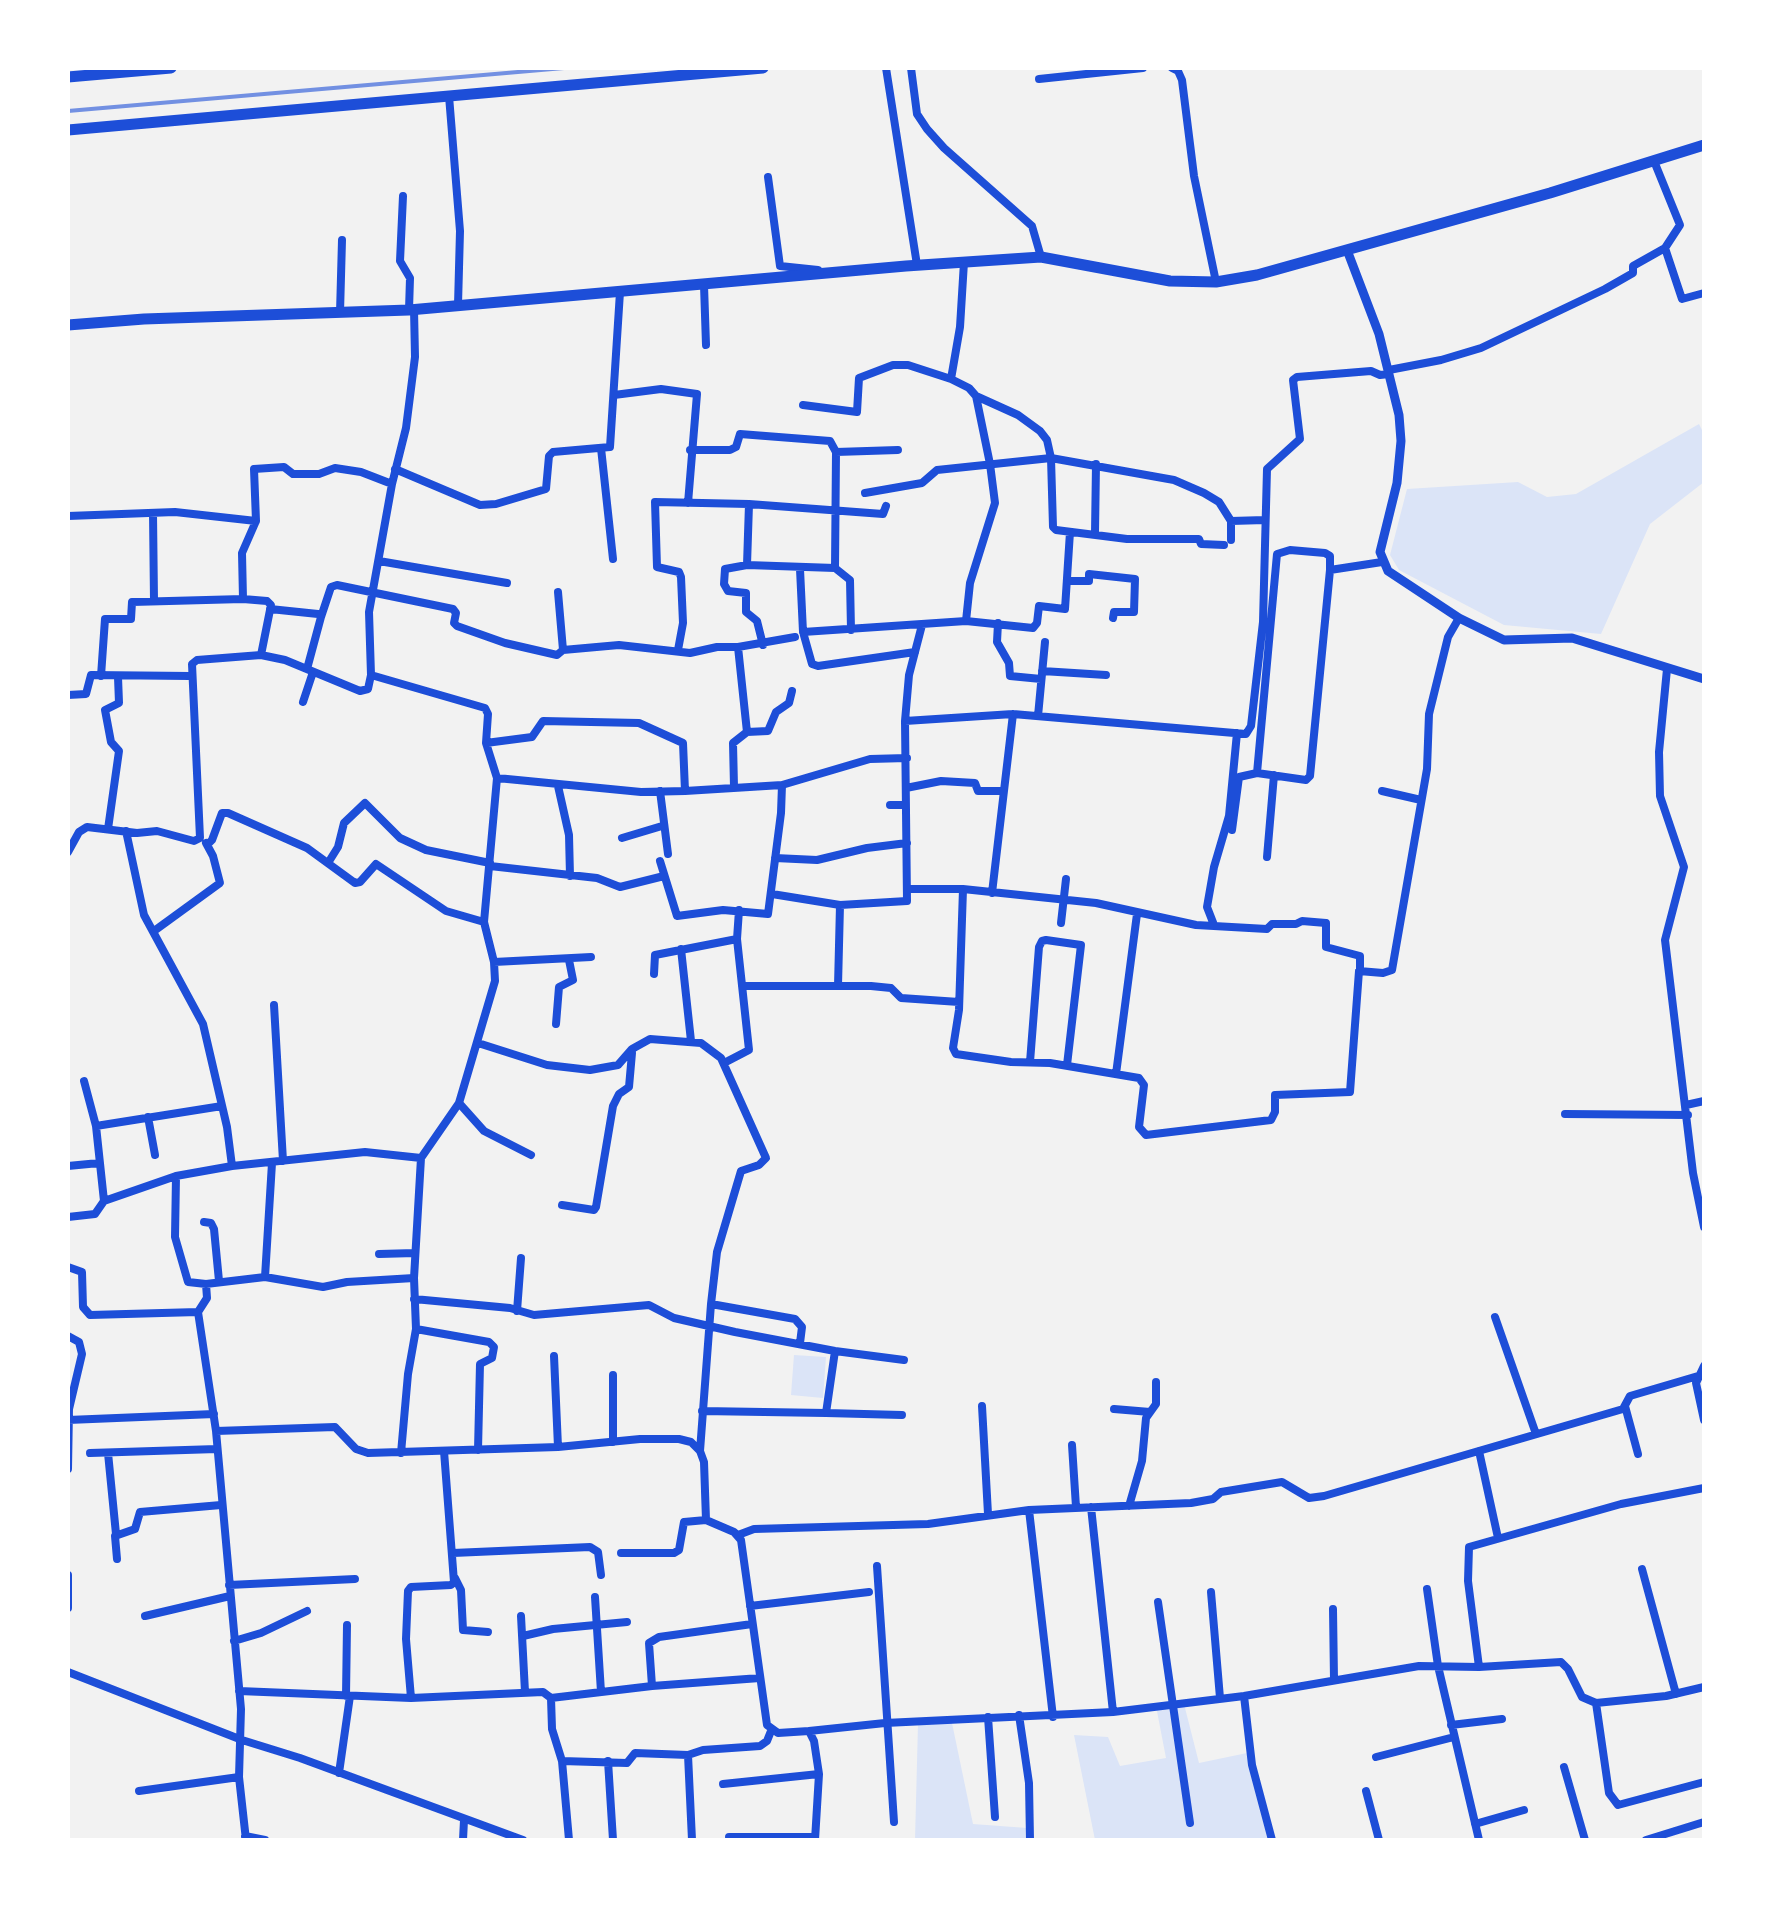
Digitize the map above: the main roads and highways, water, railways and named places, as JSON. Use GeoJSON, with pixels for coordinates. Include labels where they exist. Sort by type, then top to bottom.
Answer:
{"type":"FeatureCollection","features":[{"type":"Feature","properties":{"kind":"main road"},"geometry":{"type":"LineString","coordinates":[[68,76],[171,68]]}},
{"type":"Feature","properties":{"kind":"main road"},"geometry":{"type":"LineString","coordinates":[[68,130],[763,68]]}},
{"type":"Feature","properties":{"kind":"main road"},"geometry":{"type":"LineString","coordinates":[[68,326],[144,319],[412,310],[1041,257],[1170,281],[1216,282],[1347,250],[1704,145]]}},
{"type":"Feature","properties":{"kind":"railway"},"geometry":{"type":"LineString","coordinates":[[68,111],[564,68]]}}]}
